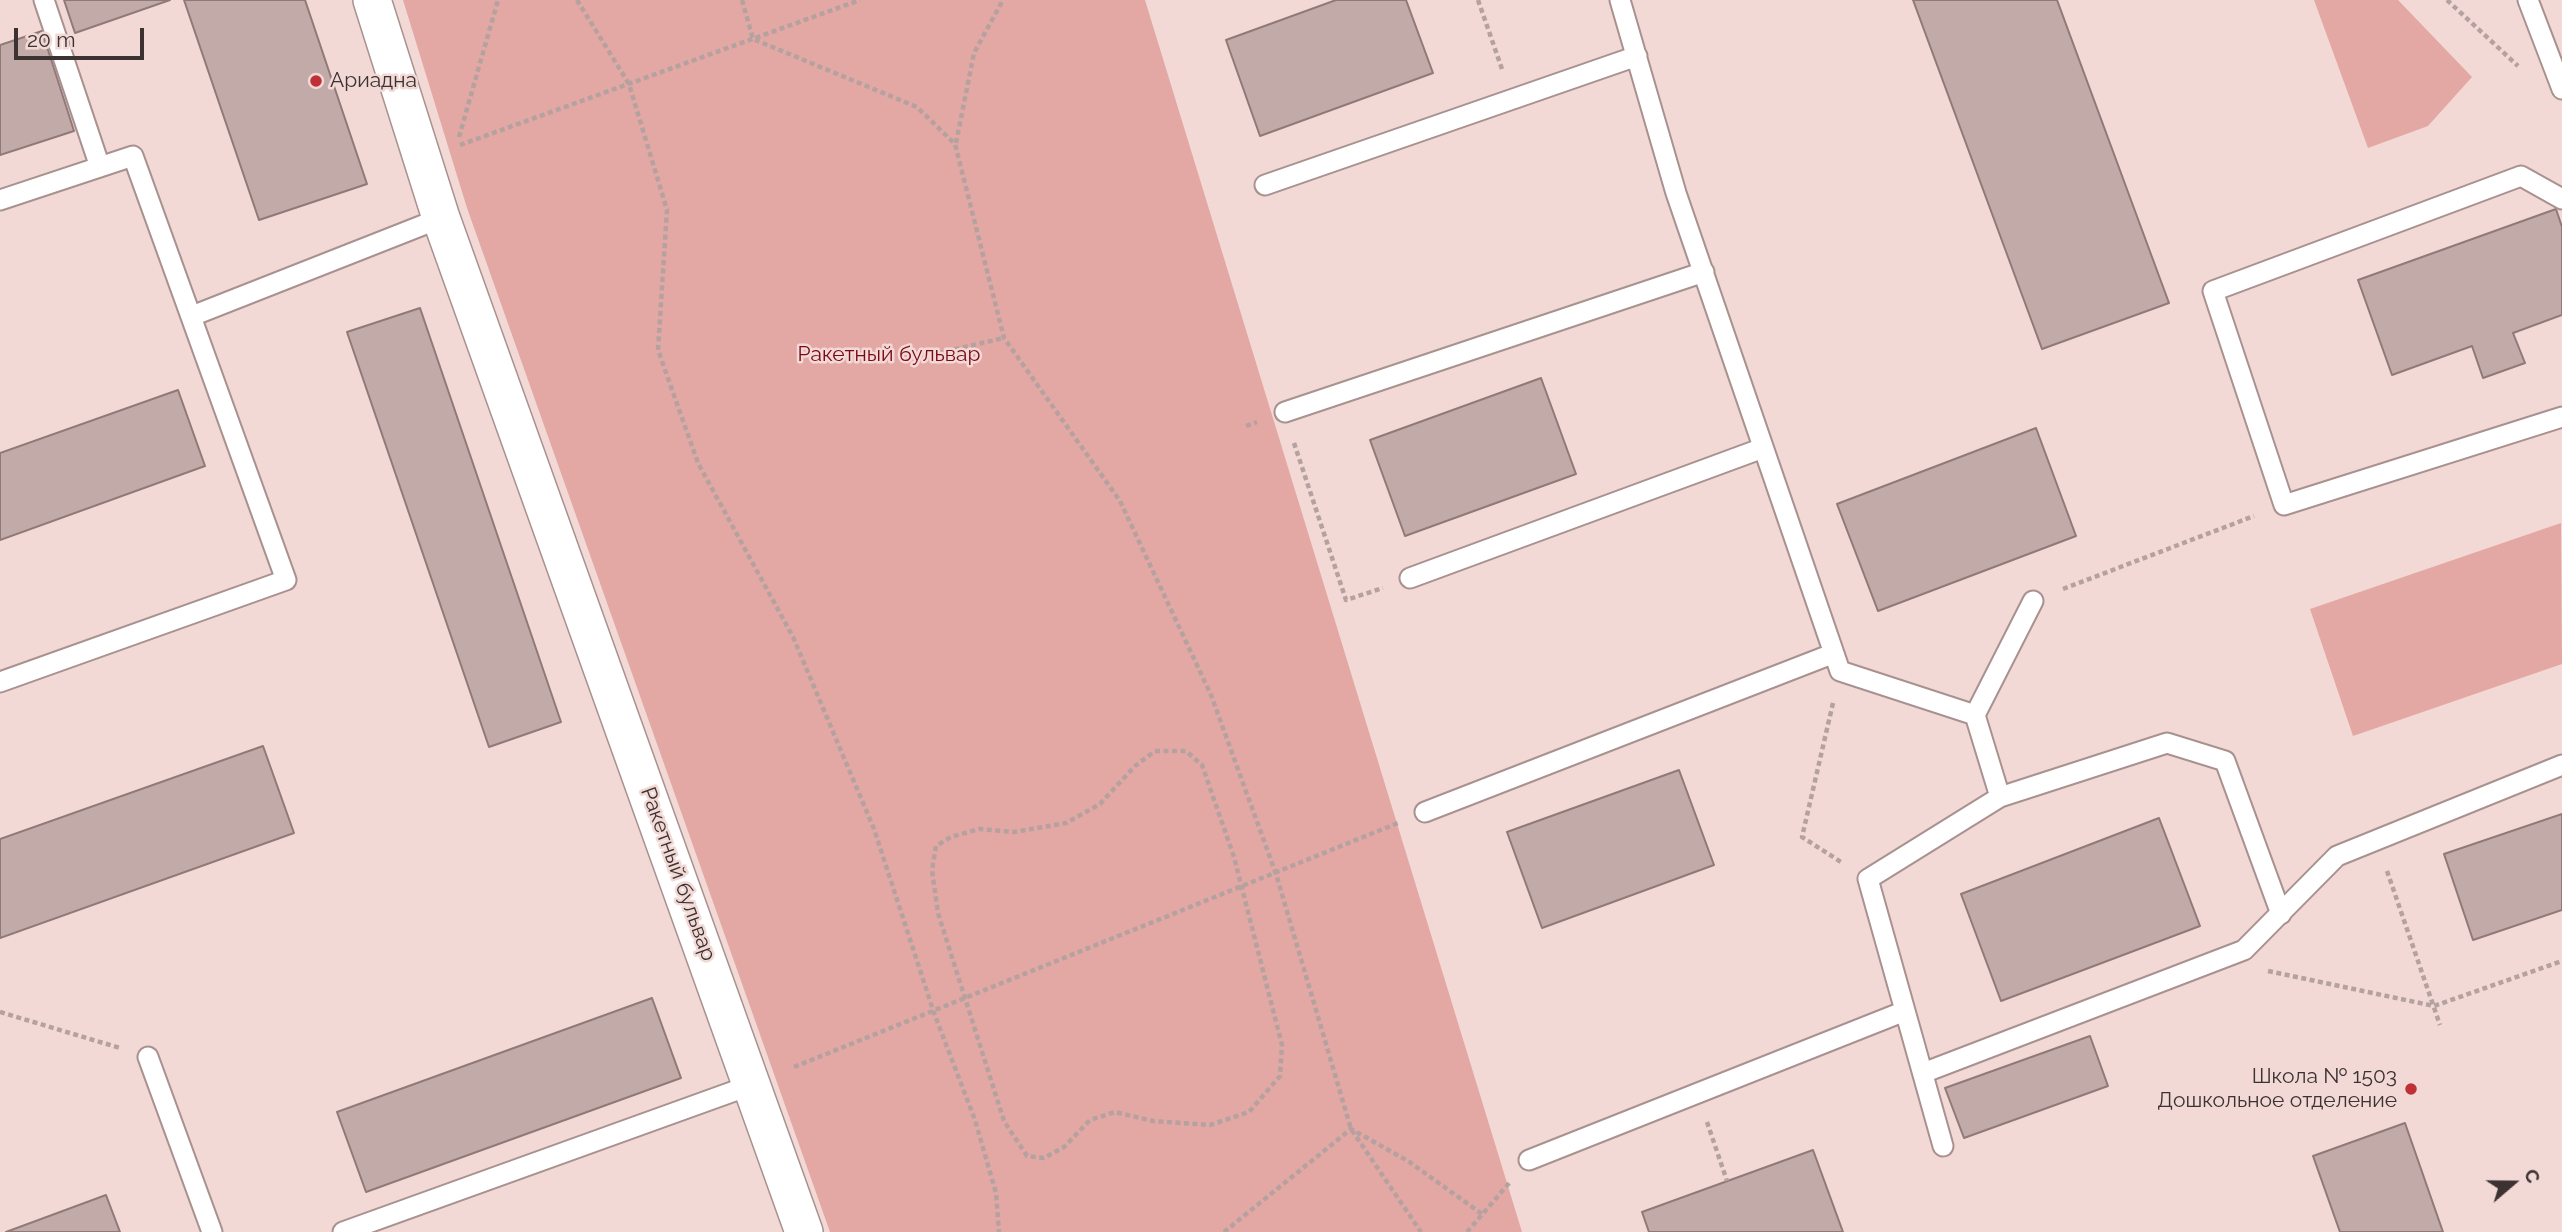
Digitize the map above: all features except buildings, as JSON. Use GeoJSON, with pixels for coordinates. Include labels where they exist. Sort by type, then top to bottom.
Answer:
{"type":"FeatureCollection","features":[{"type":"Feature","properties":{"kind":"street","name":"Ракетный бульвар"},"geometry":{"type":"LineString","coordinates":[[372,0],[441,218],[754,1084],[804,1232]]}},
{"type":"Feature","properties":{"kind":"lane"},"geometry":{"type":"LineString","coordinates":[[44,0],[100,167]]}},
{"type":"Feature","properties":{"kind":"lane"},"geometry":{"type":"LineString","coordinates":[[1620,0],[1676,192],[1836,663]]}},
{"type":"Feature","properties":{"kind":"lane"},"geometry":{"type":"LineString","coordinates":[[2528,0],[2562,89]]}},
{"type":"Feature","properties":{"kind":"lane"},"geometry":{"type":"LineString","coordinates":[[1265,185],[1637,57]]}},
{"type":"Feature","properties":{"kind":"lane"},"geometry":{"type":"LineString","coordinates":[[0,200],[133,156],[286,580],[0,682]]}},
{"type":"Feature","properties":{"kind":"lane"},"geometry":{"type":"LineString","coordinates":[[2562,198],[2521,176],[2213,291],[2284,505],[2562,417]]}},
{"type":"Feature","properties":{"kind":"lane"},"geometry":{"type":"LineString","coordinates":[[192,316],[441,218]]}},
{"type":"Feature","properties":{"kind":"lane"},"geometry":{"type":"LineString","coordinates":[[1284,412],[1704,272]]}},
{"type":"Feature","properties":{"kind":"lane"},"geometry":{"type":"LineString","coordinates":[[1410,578],[1763,448]]}},
{"type":"Feature","properties":{"kind":"lane"},"geometry":{"type":"LineString","coordinates":[[2000,797],[1975,715],[2033,601]]}},
{"type":"Feature","properties":{"kind":"lane"},"geometry":{"type":"LineString","coordinates":[[1425,812],[1836,663],[1975,715]]}},
{"type":"Feature","properties":{"kind":"lane"},"geometry":{"type":"LineString","coordinates":[[1943,1146],[1868,879],[2000,797],[2167,743],[2225,761],[2281,914]]}},
{"type":"Feature","properties":{"kind":"lane"},"geometry":{"type":"LineString","coordinates":[[1923,1073],[2244,950],[2337,856],[2562,765]]}},
{"type":"Feature","properties":{"kind":"lane"},"geometry":{"type":"LineString","coordinates":[[1529,1160],[1905,1011]]}},
{"type":"Feature","properties":{"kind":"lane"},"geometry":{"type":"LineString","coordinates":[[148,1056],[212,1232]]}},
{"type":"Feature","properties":{"kind":"lane"},"geometry":{"type":"LineString","coordinates":[[343,1232],[754,1084]]}},
{"type":"Feature","properties":{"kind":"path"},"geometry":{"type":"LineString","coordinates":[[455,146],[464,126],[498,0]]}},
{"type":"Feature","properties":{"kind":"path"},"geometry":{"type":"LineString","coordinates":[[577,0],[629,84],[667,210],[658,351],[698,463],[793,637],[874,829],[934,1013],[975,1121],[996,1193],[999,1232]]}},
{"type":"Feature","properties":{"kind":"path"},"geometry":{"type":"LineString","coordinates":[[742,0],[753,39]]}},
{"type":"Feature","properties":{"kind":"path"},"geometry":{"type":"LineString","coordinates":[[468,142],[860,0]]}},
{"type":"Feature","properties":{"kind":"path"},"geometry":{"type":"LineString","coordinates":[[1003,0],[974,53],[956,144],[1004,338],[1120,501],[1211,695],[1276,874],[1351,1129],[1421,1232]]}},
{"type":"Feature","properties":{"kind":"path"},"geometry":{"type":"LineString","coordinates":[[1478,0],[1512,100]]}},
{"type":"Feature","properties":{"kind":"path"},"geometry":{"type":"LineString","coordinates":[[2447,0],[2524,72]]}},
{"type":"Feature","properties":{"kind":"path"},"geometry":{"type":"LineString","coordinates":[[753,39],[917,107],[956,144]]}},
{"type":"Feature","properties":{"kind":"path"},"geometry":{"type":"LineString","coordinates":[[938,353],[1004,338]]}},
{"type":"Feature","properties":{"kind":"path"},"geometry":{"type":"LineString","coordinates":[[1246,426],[1284,412],[1346,600],[1410,578]]}},
{"type":"Feature","properties":{"kind":"path"},"geometry":{"type":"LineString","coordinates":[[2033,601],[2284,505]]}},
{"type":"Feature","properties":{"kind":"path"},"geometry":{"type":"LineString","coordinates":[[1836,663],[1802,837],[1868,879]]}},
{"type":"Feature","properties":{"kind":"path"},"geometry":{"type":"LineString","coordinates":[[1155,751],[1186,751],[1202,765],[1241,887],[1282,1045],[1280,1076],[1249,1112],[1210,1125],[1153,1121],[1115,1112],[1090,1120],[1064,1147],[1044,1158],[1027,1156],[1004,1121],[966,997],[938,913],[932,870],[936,846],[951,837],[979,829],[1014,832],[1066,824],[1100,804],[1135,766],[1155,751]]}},
{"type":"Feature","properties":{"kind":"path"},"geometry":{"type":"LineString","coordinates":[[794,1068],[1425,812]]}},
{"type":"Feature","properties":{"kind":"path"},"geometry":{"type":"LineString","coordinates":[[2376,840],[2440,1025]]}},
{"type":"Feature","properties":{"kind":"path"},"geometry":{"type":"LineString","coordinates":[[2216,960],[2434,1006],[2562,961]]}},
{"type":"Feature","properties":{"kind":"path"},"geometry":{"type":"LineString","coordinates":[[0,1012],[148,1056]]}},
{"type":"Feature","properties":{"kind":"path"},"geometry":{"type":"LineString","coordinates":[[1696,1092],[1727,1181]]}},
{"type":"Feature","properties":{"kind":"path"},"geometry":{"type":"LineString","coordinates":[[1351,1129],[1408,1161],[1482,1214]]}},
{"type":"Feature","properties":{"kind":"path"},"geometry":{"type":"LineString","coordinates":[[1224,1232],[1351,1129]]}},
{"type":"Feature","properties":{"kind":"path"},"geometry":{"type":"LineString","coordinates":[[1467,1232],[1529,1160]]}},
{"type":"Feature","properties":{"kind":"green space","name":"Ракетный бульвар"},"geometry":{"type":"Polygon","coordinates":[[[403,0],[1145,0],[1522,1232],[830,1232],[467,208],[403,0]]]}},
{"type":"Feature","properties":{"kind":"green space"},"geometry":{"type":"Polygon","coordinates":[[[2314,0],[2398,0],[2472,77],[2428,126],[2368,148],[2314,0]]]}},
{"type":"Feature","properties":{"kind":"green space"},"geometry":{"type":"Polygon","coordinates":[[[2561,523],[2562,664],[2353,736],[2310,609],[2561,523]]]}},
{"type":"Feature","properties":{"kind":"place","name":"Ариадна"},"geometry":{"type":"Point","coordinates":[316,81]}},
{"type":"Feature","properties":{"kind":"place","name":"Школа № 1503 Дошкольное отделение"},"geometry":{"type":"Point","coordinates":[2411,1089]}}]}
